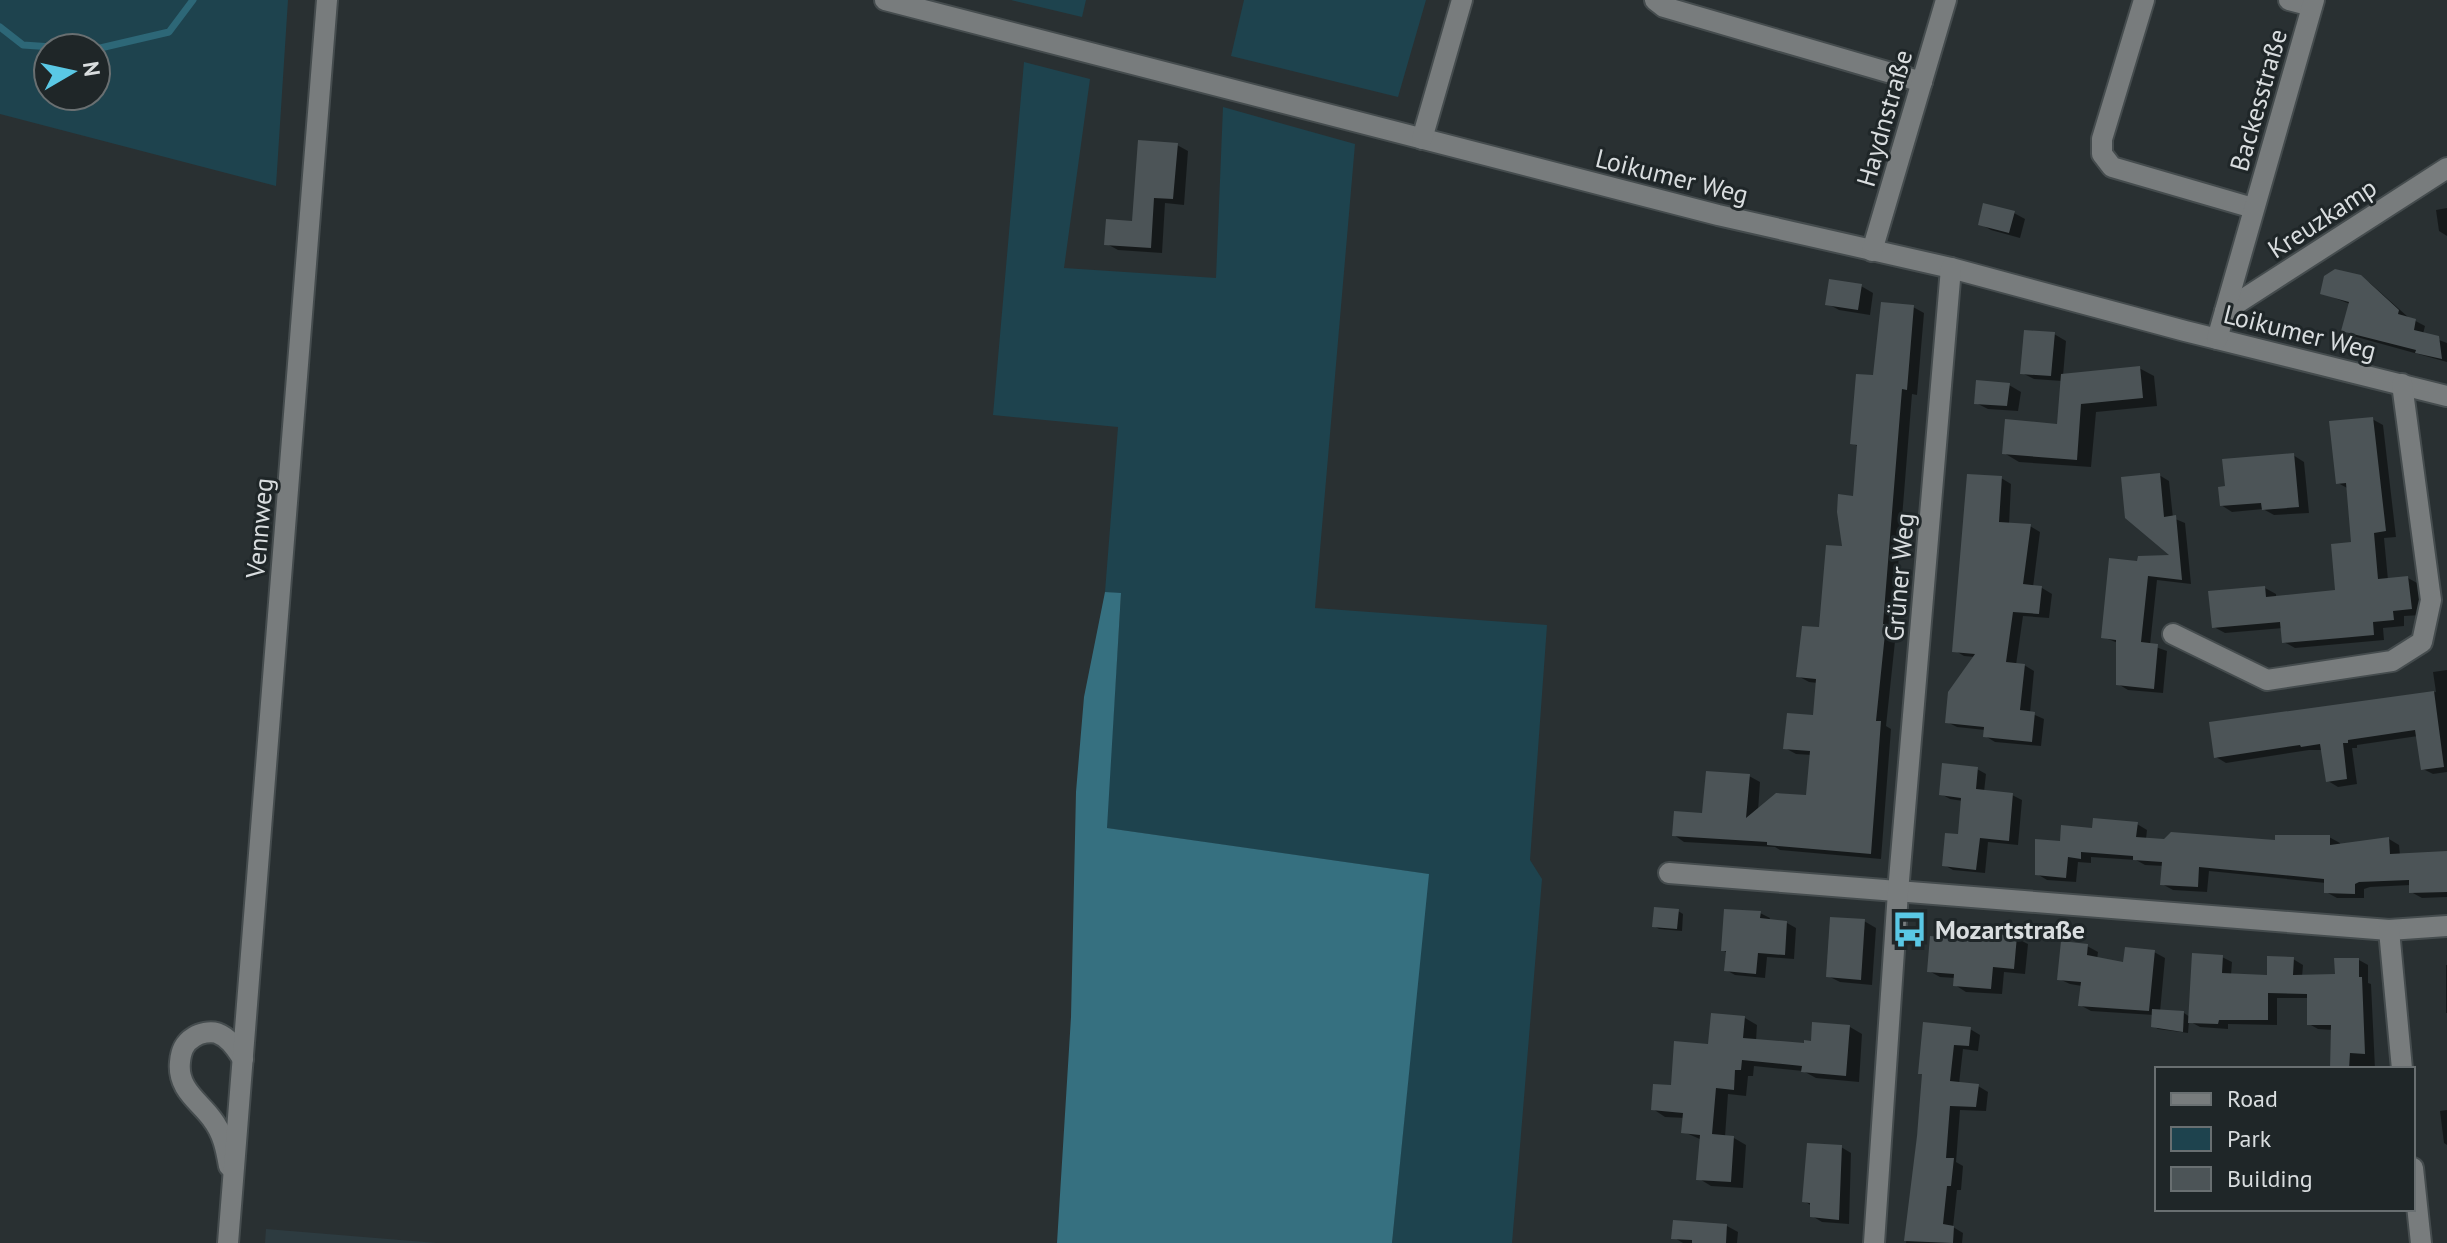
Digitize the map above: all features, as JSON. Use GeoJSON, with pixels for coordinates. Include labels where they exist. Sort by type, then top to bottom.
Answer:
{"type":"FeatureCollection","features":[{"type":"Feature","properties":{"kind":"street","name":"Vennweg"},"geometry":{"type":"LineString","coordinates":[[228,1243],[327,0]]}},
{"type":"Feature","properties":{"kind":"street","name":"Loikumer Weg"},"geometry":{"type":"LineString","coordinates":[[885,0],[1718,215],[1951,268],[2447,396]]}},
{"type":"Feature","properties":{"kind":"street"},"geometry":{"type":"LineString","coordinates":[[1422,139],[1462,0]]}},
{"type":"Feature","properties":{"kind":"street"},"geometry":{"type":"LineString","coordinates":[[1655,0],[1664,7],[1922,82]]}},
{"type":"Feature","properties":{"kind":"street","name":"Haydnstraße"},"geometry":{"type":"LineString","coordinates":[[1872,251],[1946,0]]}},
{"type":"Feature","properties":{"kind":"street","name":"Backesstraße"},"geometry":{"type":"LineString","coordinates":[[2144,0],[2102,139],[2102,154],[2112,167],[2253,208]]}},
{"type":"Feature","properties":{"kind":"street","name":"Backesstraße"},"geometry":{"type":"LineString","coordinates":[[2217,339],[2313,3],[2289,0]]}},
{"type":"Feature","properties":{"kind":"street","name":"Kreuzkamp"},"geometry":{"type":"LineString","coordinates":[[2225,311],[2447,168]]}},
{"type":"Feature","properties":{"kind":"street","name":"Grüner Weg"},"geometry":{"type":"LineString","coordinates":[[1874,1243],[1898,892],[1951,268]]}},
{"type":"Feature","properties":{"kind":"street"},"geometry":{"type":"LineString","coordinates":[[2173,634],[2267,680],[2392,661],[2422,642],[2431,600],[2402,384]]}},
{"type":"Feature","properties":{"kind":"street"},"geometry":{"type":"LineString","coordinates":[[1669,873],[2389,930],[2447,926]]}},
{"type":"Feature","properties":{"kind":"street"},"geometry":{"type":"LineString","coordinates":[[2389,930],[2402,1067]]}},
{"type":"Feature","properties":{"kind":"street","name":"Vennweg"},"geometry":{"type":"LineString","coordinates":[[233,1185],[221,1135],[213,1120],[186,1090],[179,1072],[181,1051],[187,1041],[199,1034],[215,1032],[230,1041],[243,1059]]}},
{"type":"Feature","properties":{"kind":"street"},"geometry":{"type":"LineString","coordinates":[[2415,1187],[2421,1243]]}},
{"type":"Feature","properties":{"kind":"shaded area"},"geometry":{"type":"Polygon","coordinates":[[[1105,592],[1121,593],[1107,828],[1429,874],[1392,1243],[1057,1243],[1071,1017],[1076,792],[1084,697],[1105,592]]]}},
{"type":"Feature","properties":{"kind":"shaded area"},"geometry":{"type":"Polygon","coordinates":[[[266,1229],[437,1243],[265,1243],[266,1229]]]}},
{"type":"Feature","properties":{"kind":"green space"},"geometry":{"type":"Polygon","coordinates":[[[0,0],[288,0],[276,186],[0,114],[0,0]]]}},
{"type":"Feature","properties":{"kind":"green space"},"geometry":{"type":"Polygon","coordinates":[[[1011,0],[1086,0],[1082,17],[1011,0]]]}},
{"type":"Feature","properties":{"kind":"green space"},"geometry":{"type":"Polygon","coordinates":[[[1244,0],[1426,0],[1398,97],[1231,56],[1244,0]]]}},
{"type":"Feature","properties":{"kind":"green space"},"geometry":{"type":"Polygon","coordinates":[[[1024,62],[1090,79],[1064,268],[1216,278],[1223,107],[1355,144],[1315,608],[1547,625],[1530,860],[1542,879],[1512,1243],[1392,1243],[1428,874],[1106,828],[1121,594],[1105,592],[1118,427],[993,415],[1024,62]]]}},
{"type":"Feature","properties":{"kind":"building"},"geometry":{"type":"Polygon","coordinates":[[[1138,140],[1178,143],[1173,199],[1154,198],[1151,248],[1104,245],[1106,219],[1132,221],[1138,140]]]}},
{"type":"Feature","properties":{"kind":"building"},"geometry":{"type":"Polygon","coordinates":[[[1983,203],[2015,211],[2009,233],[1978,225],[1983,203]]]}},
{"type":"Feature","properties":{"kind":"building"},"geometry":{"type":"Polygon","coordinates":[[[2335,269],[2361,275],[2399,310],[2398,314],[2416,319],[2414,330],[2439,336],[2442,359],[2341,331],[2349,302],[2320,294],[2324,276],[2335,269]]]}},
{"type":"Feature","properties":{"kind":"building"},"geometry":{"type":"Polygon","coordinates":[[[1829,279],[1862,284],[1858,310],[1825,305],[1829,279]]]}},
{"type":"Feature","properties":{"kind":"building"},"geometry":{"type":"Polygon","coordinates":[[[1881,302],[1914,305],[1907,390],[1902,389],[1883,624],[1886,624],[1876,721],[1881,721],[1871,854],[1767,845],[1767,842],[1672,836],[1674,811],[1702,813],[1706,771],[1750,774],[1746,818],[1776,793],[1806,795],[1810,751],[1783,749],[1787,713],[1813,715],[1816,679],[1796,677],[1802,626],[1819,627],[1826,545],[1842,546],[1838,494],[1853,496],[1857,445],[1850,444],[1856,374],[1873,375],[1881,302]]]}},
{"type":"Feature","properties":{"kind":"building"},"geometry":{"type":"Polygon","coordinates":[[[2024,330],[2055,332],[2051,376],[2020,374],[2024,330]]]}},
{"type":"Feature","properties":{"kind":"building"},"geometry":{"type":"Polygon","coordinates":[[[2140,366],[2143,398],[2081,404],[2077,460],[2002,454],[2005,419],[2057,424],[2061,374],[2140,366]]]}},
{"type":"Feature","properties":{"kind":"building"},"geometry":{"type":"Polygon","coordinates":[[[1976,380],[2010,383],[2007,406],[1974,404],[1976,380]]]}},
{"type":"Feature","properties":{"kind":"building"},"geometry":{"type":"Polygon","coordinates":[[[2373,417],[2386,531],[2374,533],[2378,579],[2408,576],[2412,609],[2393,611],[2394,620],[2373,622],[2374,635],[2282,643],[2280,622],[2212,628],[2208,591],[2265,586],[2266,597],[2335,590],[2331,544],[2351,542],[2346,483],[2336,484],[2329,421],[2373,417]]]}},
{"type":"Feature","properties":{"kind":"building"},"geometry":{"type":"Polygon","coordinates":[[[2294,453],[2299,507],[2262,510],[2261,503],[2220,506],[2218,487],[2225,486],[2222,459],[2294,453]]]}},
{"type":"Feature","properties":{"kind":"building"},"geometry":{"type":"Polygon","coordinates":[[[2160,473],[2164,517],[2176,515],[2182,580],[2148,576],[2141,642],[2158,644],[2154,689],[2116,685],[2116,640],[2101,638],[2109,558],[2137,561],[2138,556],[2169,555],[2125,518],[2121,477],[2160,473]]]}},
{"type":"Feature","properties":{"kind":"building"},"geometry":{"type":"Polygon","coordinates":[[[1967,474],[2002,476],[1999,522],[2031,524],[2023,584],[2042,586],[2039,614],[2013,612],[2006,662],[2025,664],[2020,710],[2035,712],[2032,742],[1983,737],[1984,727],[1945,723],[1948,692],[1975,654],[1952,652],[1967,474]]]}},
{"type":"Feature","properties":{"kind":"building"},"geometry":{"type":"Polygon","coordinates":[[[2434,691],[2444,767],[2421,770],[2415,730],[2348,740],[2348,743],[2343,743],[2347,779],[2326,782],[2320,744],[2214,758],[2209,722],[2434,691]]]}},
{"type":"Feature","properties":{"kind":"building"},"geometry":{"type":"Polygon","coordinates":[[[1942,763],[1978,767],[1976,789],[2013,793],[2009,841],[1980,838],[1976,870],[1942,866],[1945,833],[1958,834],[1961,798],[1939,795],[1942,763]]]}},
{"type":"Feature","properties":{"kind":"building"},"geometry":{"type":"Polygon","coordinates":[[[2093,818],[2138,822],[2136,837],[2164,839],[2171,832],[2275,840],[2275,835],[2330,835],[2330,845],[2389,837],[2390,854],[2447,851],[2447,892],[2409,893],[2409,880],[2359,882],[2355,884],[2355,894],[2324,893],[2324,879],[2199,867],[2198,887],[2160,885],[2162,862],[2133,860],[2133,856],[2081,852],[2081,859],[2068,857],[2066,878],[2035,875],[2035,839],[2060,841],[2061,825],[2092,828],[2093,818]]]}},
{"type":"Feature","properties":{"kind":"building"},"geometry":{"type":"Polygon","coordinates":[[[1654,907],[1679,909],[1677,929],[1652,927],[1654,907]]]}},
{"type":"Feature","properties":{"kind":"building"},"geometry":{"type":"Polygon","coordinates":[[[1724,909],[1761,911],[1760,918],[1787,921],[1785,955],[1758,953],[1756,974],[1724,971],[1726,951],[1721,951],[1724,909]]]}},
{"type":"Feature","properties":{"kind":"building"},"geometry":{"type":"Polygon","coordinates":[[[1830,917],[1865,919],[1861,980],[1826,977],[1830,917]]]}},
{"type":"Feature","properties":{"kind":"building"},"geometry":{"type":"Polygon","coordinates":[[[1984,933],[2017,936],[2014,969],[1993,967],[1991,989],[1953,986],[1954,974],[1927,972],[1930,936],[1983,941],[1984,933]]]}},
{"type":"Feature","properties":{"kind":"building"},"geometry":{"type":"Polygon","coordinates":[[[2061,941],[2088,944],[2087,955],[2123,962],[2125,947],[2155,950],[2149,1011],[2078,1006],[2081,982],[2057,980],[2061,941]]]}},
{"type":"Feature","properties":{"kind":"building"},"geometry":{"type":"Polygon","coordinates":[[[2192,953],[2223,955],[2222,973],[2267,975],[2267,956],[2294,957],[2293,975],[2335,974],[2334,958],[2359,958],[2365,1054],[2350,1053],[2349,1067],[2330,1067],[2331,1025],[2307,1025],[2307,994],[2268,993],[2268,1020],[2188,1023],[2192,953]]]}},
{"type":"Feature","properties":{"kind":"building"},"geometry":{"type":"Polygon","coordinates":[[[2152,1009],[2184,1011],[2183,1032],[2151,1027],[2152,1009]]]}},
{"type":"Feature","properties":{"kind":"building"},"geometry":{"type":"Polygon","coordinates":[[[1711,1013],[1745,1016],[1743,1038],[1804,1043],[1804,1040],[1811,1041],[1812,1022],[1850,1025],[1846,1076],[1801,1072],[1802,1066],[1742,1060],[1741,1070],[1735,1070],[1734,1090],[1716,1088],[1712,1134],[1734,1136],[1731,1182],[1696,1180],[1700,1135],[1681,1133],[1683,1113],[1651,1110],[1653,1084],[1671,1085],[1674,1041],[1708,1044],[1711,1013]]]}},
{"type":"Feature","properties":{"kind":"building"},"geometry":{"type":"Polygon","coordinates":[[[1923,1022],[1971,1027],[1969,1046],[1954,1045],[1950,1081],[1979,1084],[1976,1107],[1950,1106],[1946,1158],[1954,1158],[1943,1224],[1954,1226],[1953,1243],[1904,1241],[1917,1136],[1923,1022]]]}},
{"type":"Feature","properties":{"kind":"building"},"geometry":{"type":"Polygon","coordinates":[[[1807,1143],[1842,1145],[1839,1220],[1810,1217],[1810,1203],[1802,1202],[1807,1143]]]}},
{"type":"Feature","properties":{"kind":"building"},"geometry":{"type":"Polygon","coordinates":[[[1673,1220],[1727,1224],[1726,1243],[1692,1243],[1692,1240],[1671,1239],[1673,1220]]]}},
{"type":"Feature","properties":{"kind":"waterway"},"geometry":{"type":"LineString","coordinates":[[112,45],[169,32],[193,0]]}},
{"type":"Feature","properties":{"kind":"waterway"},"geometry":{"type":"LineString","coordinates":[[0,27],[23,45],[32,46]]}},
{"type":"Feature","properties":{"kind":"place","name":"Mozartstraße"},"geometry":{"type":"Point","coordinates":[1909,929]}}]}
